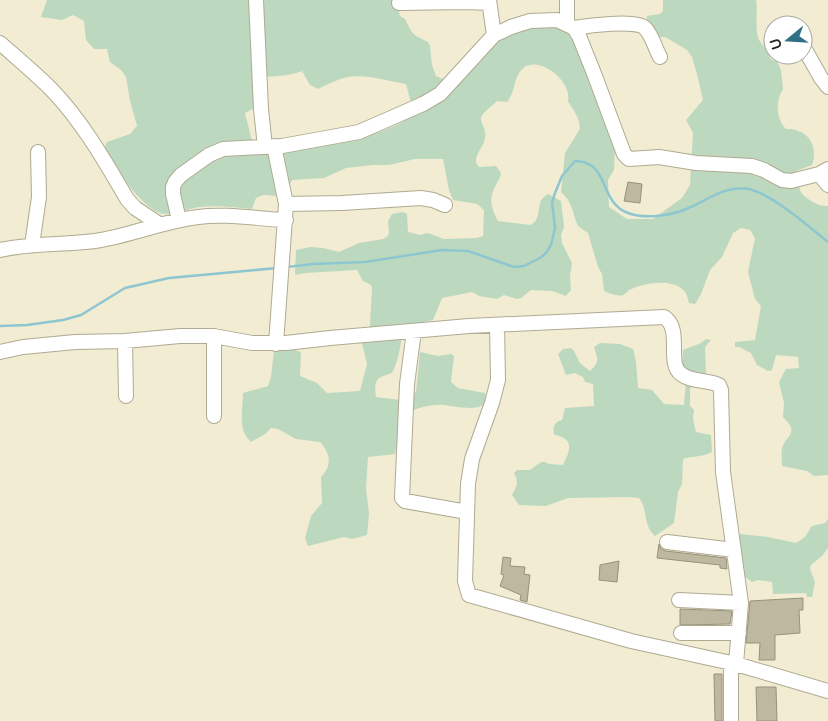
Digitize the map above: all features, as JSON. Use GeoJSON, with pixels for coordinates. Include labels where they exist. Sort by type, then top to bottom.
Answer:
{"type":"FeatureCollection","features":[{"type":"Feature","properties":{"kind":"street"},"geometry":{"type":"LineString","coordinates":[[256,0],[261,109],[269,146],[286,204],[276,344]]}},
{"type":"Feature","properties":{"kind":"street"},"geometry":{"type":"LineString","coordinates":[[567,0],[571,26],[579,36],[624,154],[629,159],[659,157],[752,166],[782,180],[791,181],[825,176]]}},
{"type":"Feature","properties":{"kind":"street"},"geometry":{"type":"LineString","coordinates":[[399,3],[489,2],[494,35]]}},
{"type":"Feature","properties":{"kind":"street"},"geometry":{"type":"LineString","coordinates":[[179,220],[173,186],[182,175],[209,155],[223,149],[303,143],[359,132],[423,104],[440,94],[494,35],[511,27],[530,21],[557,20],[571,26],[599,24],[639,25],[646,29],[660,57]]}},
{"type":"Feature","properties":{"kind":"street"},"geometry":{"type":"LineString","coordinates":[[0,43],[50,88],[80,122],[127,199],[135,208],[159,224]]}},
{"type":"Feature","properties":{"kind":"street"},"geometry":{"type":"LineString","coordinates":[[813,64],[828,87]]}},
{"type":"Feature","properties":{"kind":"street"},"geometry":{"type":"LineString","coordinates":[[32,245],[39,197],[38,152]]}},
{"type":"Feature","properties":{"kind":"street"},"geometry":{"type":"LineString","coordinates":[[286,204],[421,198],[433,200],[445,206]]}},
{"type":"Feature","properties":{"kind":"street"},"geometry":{"type":"LineString","coordinates":[[0,250],[109,238],[159,224],[198,217],[223,216],[286,220]]}},
{"type":"Feature","properties":{"kind":"street"},"geometry":{"type":"LineString","coordinates":[[0,352],[22,347],[75,342],[125,341],[180,336],[214,336],[252,343],[276,344],[468,326],[497,326],[609,318],[664,317],[668,320],[673,332],[676,367],[679,373],[684,376],[714,382],[719,385],[721,390],[723,472],[741,603],[736,664],[732,671],[732,721]]}},
{"type":"Feature","properties":{"kind":"street"},"geometry":{"type":"LineString","coordinates":[[497,326],[498,380],[472,459],[468,484],[465,581],[467,592],[470,596],[631,641],[736,664],[828,691]]}},
{"type":"Feature","properties":{"kind":"street"},"geometry":{"type":"LineString","coordinates":[[414,331],[407,384],[402,498],[405,501],[467,512]]}},
{"type":"Feature","properties":{"kind":"street"},"geometry":{"type":"LineString","coordinates":[[214,336],[214,416]]}},
{"type":"Feature","properties":{"kind":"street"},"geometry":{"type":"LineString","coordinates":[[125,341],[126,396]]}},
{"type":"Feature","properties":{"kind":"street"},"geometry":{"type":"LineString","coordinates":[[667,542],[734,550]]}},
{"type":"Feature","properties":{"kind":"street"},"geometry":{"type":"LineString","coordinates":[[679,600],[741,603]]}},
{"type":"Feature","properties":{"kind":"street"},"geometry":{"type":"LineString","coordinates":[[681,633],[739,633]]}},
{"type":"Feature","properties":{"kind":"green space"},"geometry":{"type":"Polygon","coordinates":[[[47,0],[396,0],[400,16],[405,19],[411,31],[428,42],[436,76],[457,85],[474,59],[504,35],[533,24],[567,27],[572,35],[615,150],[614,170],[608,180],[609,207],[627,219],[653,219],[682,198],[690,185],[693,133],[686,120],[703,100],[692,57],[687,50],[665,37],[646,38],[647,16],[660,14],[663,11],[663,0],[756,0],[757,33],[763,46],[763,65],[779,65],[781,70],[783,89],[778,104],[780,120],[786,129],[800,131],[810,139],[814,151],[812,165],[796,171],[800,190],[804,196],[813,202],[828,206],[828,475],[814,476],[807,471],[782,466],[782,449],[790,434],[791,427],[783,417],[784,403],[779,382],[786,369],[799,368],[798,357],[776,355],[772,370],[768,371],[757,365],[751,353],[735,347],[735,342],[755,340],[761,306],[755,299],[748,272],[755,238],[750,230],[741,228],[733,233],[722,257],[710,270],[695,304],[689,303],[686,293],[674,284],[642,285],[629,290],[624,295],[604,291],[602,274],[598,267],[588,233],[578,226],[570,204],[561,192],[565,153],[580,129],[579,120],[568,101],[567,89],[560,78],[544,67],[532,65],[526,66],[519,74],[507,102],[497,101],[482,116],[481,120],[485,135],[476,163],[479,167],[496,166],[501,173],[491,198],[493,210],[498,221],[530,225],[536,220],[540,202],[546,195],[548,194],[561,201],[564,227],[561,235],[562,243],[572,263],[570,276],[571,290],[566,296],[552,291],[531,290],[517,299],[504,295],[497,299],[479,296],[472,292],[442,298],[433,320],[405,326],[395,368],[392,373],[382,376],[377,380],[375,387],[376,397],[400,400],[416,392],[420,352],[438,356],[451,354],[454,356],[451,382],[458,388],[485,393],[485,402],[480,407],[475,408],[433,405],[402,415],[395,454],[368,457],[366,488],[369,514],[367,535],[352,539],[344,537],[308,546],[305,538],[311,516],[322,503],[321,477],[327,469],[328,455],[320,442],[296,439],[278,429],[271,428],[251,442],[242,426],[243,393],[268,386],[274,350],[292,349],[301,352],[300,376],[317,383],[327,393],[360,391],[367,364],[362,343],[370,325],[372,288],[371,285],[363,281],[357,270],[295,275],[296,250],[311,247],[339,252],[359,243],[383,239],[389,233],[388,221],[392,214],[403,212],[407,214],[408,232],[420,235],[428,233],[444,239],[476,238],[483,236],[484,210],[477,204],[453,200],[449,190],[443,159],[415,159],[389,165],[346,168],[324,178],[292,180],[288,188],[278,196],[263,195],[256,198],[252,209],[212,206],[169,214],[157,212],[148,206],[130,187],[104,148],[107,142],[130,134],[137,126],[126,77],[121,70],[110,62],[107,49],[94,49],[86,40],[84,21],[73,15],[62,20],[41,17],[47,0]],[[302,71],[279,76],[256,75],[256,107],[245,113],[256,152],[283,158],[284,152],[368,136],[385,130],[414,115],[406,84],[355,76],[340,79],[318,89],[310,85],[302,71]]]}},
{"type":"Feature","properties":{"kind":"green space"},"geometry":{"type":"Polygon","coordinates":[[[706,339],[711,340],[705,347],[706,376],[698,385],[690,388],[690,406],[694,410],[693,419],[696,432],[711,435],[712,452],[683,459],[682,484],[678,492],[674,523],[655,536],[648,527],[644,508],[639,498],[568,498],[546,506],[519,505],[512,495],[517,484],[514,473],[517,470],[530,470],[541,462],[563,465],[569,444],[564,438],[554,434],[555,425],[562,420],[565,408],[594,406],[593,384],[585,382],[583,377],[575,373],[566,375],[558,354],[563,349],[571,348],[580,363],[590,371],[597,360],[594,347],[600,343],[620,344],[633,349],[638,388],[652,390],[664,404],[684,405],[686,381],[682,368],[683,350],[706,339]]]}},
{"type":"Feature","properties":{"kind":"green space"},"geometry":{"type":"Polygon","coordinates":[[[828,519],[828,548],[811,565],[810,569],[815,582],[812,597],[807,597],[806,593],[773,594],[772,582],[758,580],[752,582],[742,575],[740,534],[796,543],[805,537],[812,526],[825,523],[828,519]]]}},
{"type":"Feature","properties":{"kind":"building"},"geometry":{"type":"Polygon","coordinates":[[[628,182],[642,184],[640,203],[624,201],[628,182]]]}},
{"type":"Feature","properties":{"kind":"building"},"geometry":{"type":"Polygon","coordinates":[[[659,544],[661,549],[666,551],[726,558],[727,569],[720,568],[720,565],[657,558],[659,544]]]}},
{"type":"Feature","properties":{"kind":"building"},"geometry":{"type":"Polygon","coordinates":[[[503,557],[511,558],[510,566],[525,567],[524,574],[530,575],[527,602],[520,600],[521,595],[500,586],[504,575],[501,574],[503,557]]]}},
{"type":"Feature","properties":{"kind":"building"},"geometry":{"type":"Polygon","coordinates":[[[619,561],[617,582],[599,580],[600,565],[619,561]]]}},
{"type":"Feature","properties":{"kind":"building"},"geometry":{"type":"Polygon","coordinates":[[[803,598],[803,610],[799,610],[800,633],[775,635],[775,660],[759,660],[760,643],[746,643],[750,601],[803,598]]]}},
{"type":"Feature","properties":{"kind":"building"},"geometry":{"type":"Polygon","coordinates":[[[680,609],[732,611],[730,624],[680,625],[680,609]]]}},
{"type":"Feature","properties":{"kind":"building"},"geometry":{"type":"Polygon","coordinates":[[[714,674],[722,674],[722,721],[715,721],[714,674]]]}},
{"type":"Feature","properties":{"kind":"building"},"geometry":{"type":"Polygon","coordinates":[[[756,687],[776,687],[777,721],[757,721],[756,687]]]}},
{"type":"Feature","properties":{"kind":"waterway"},"geometry":{"type":"LineString","coordinates":[[287,267],[365,262],[442,250],[468,251],[514,267],[524,266],[540,258],[551,245],[555,228],[552,202],[562,176],[575,161],[586,163],[594,168],[600,175],[612,200],[619,208],[634,215],[655,216],[669,214],[689,208],[731,189],[749,189],[779,204],[828,242]]}},
{"type":"Feature","properties":{"kind":"waterway"},"geometry":{"type":"LineString","coordinates":[[0,326],[27,325],[63,320],[81,315],[125,288],[169,278],[277,268]]}}]}
